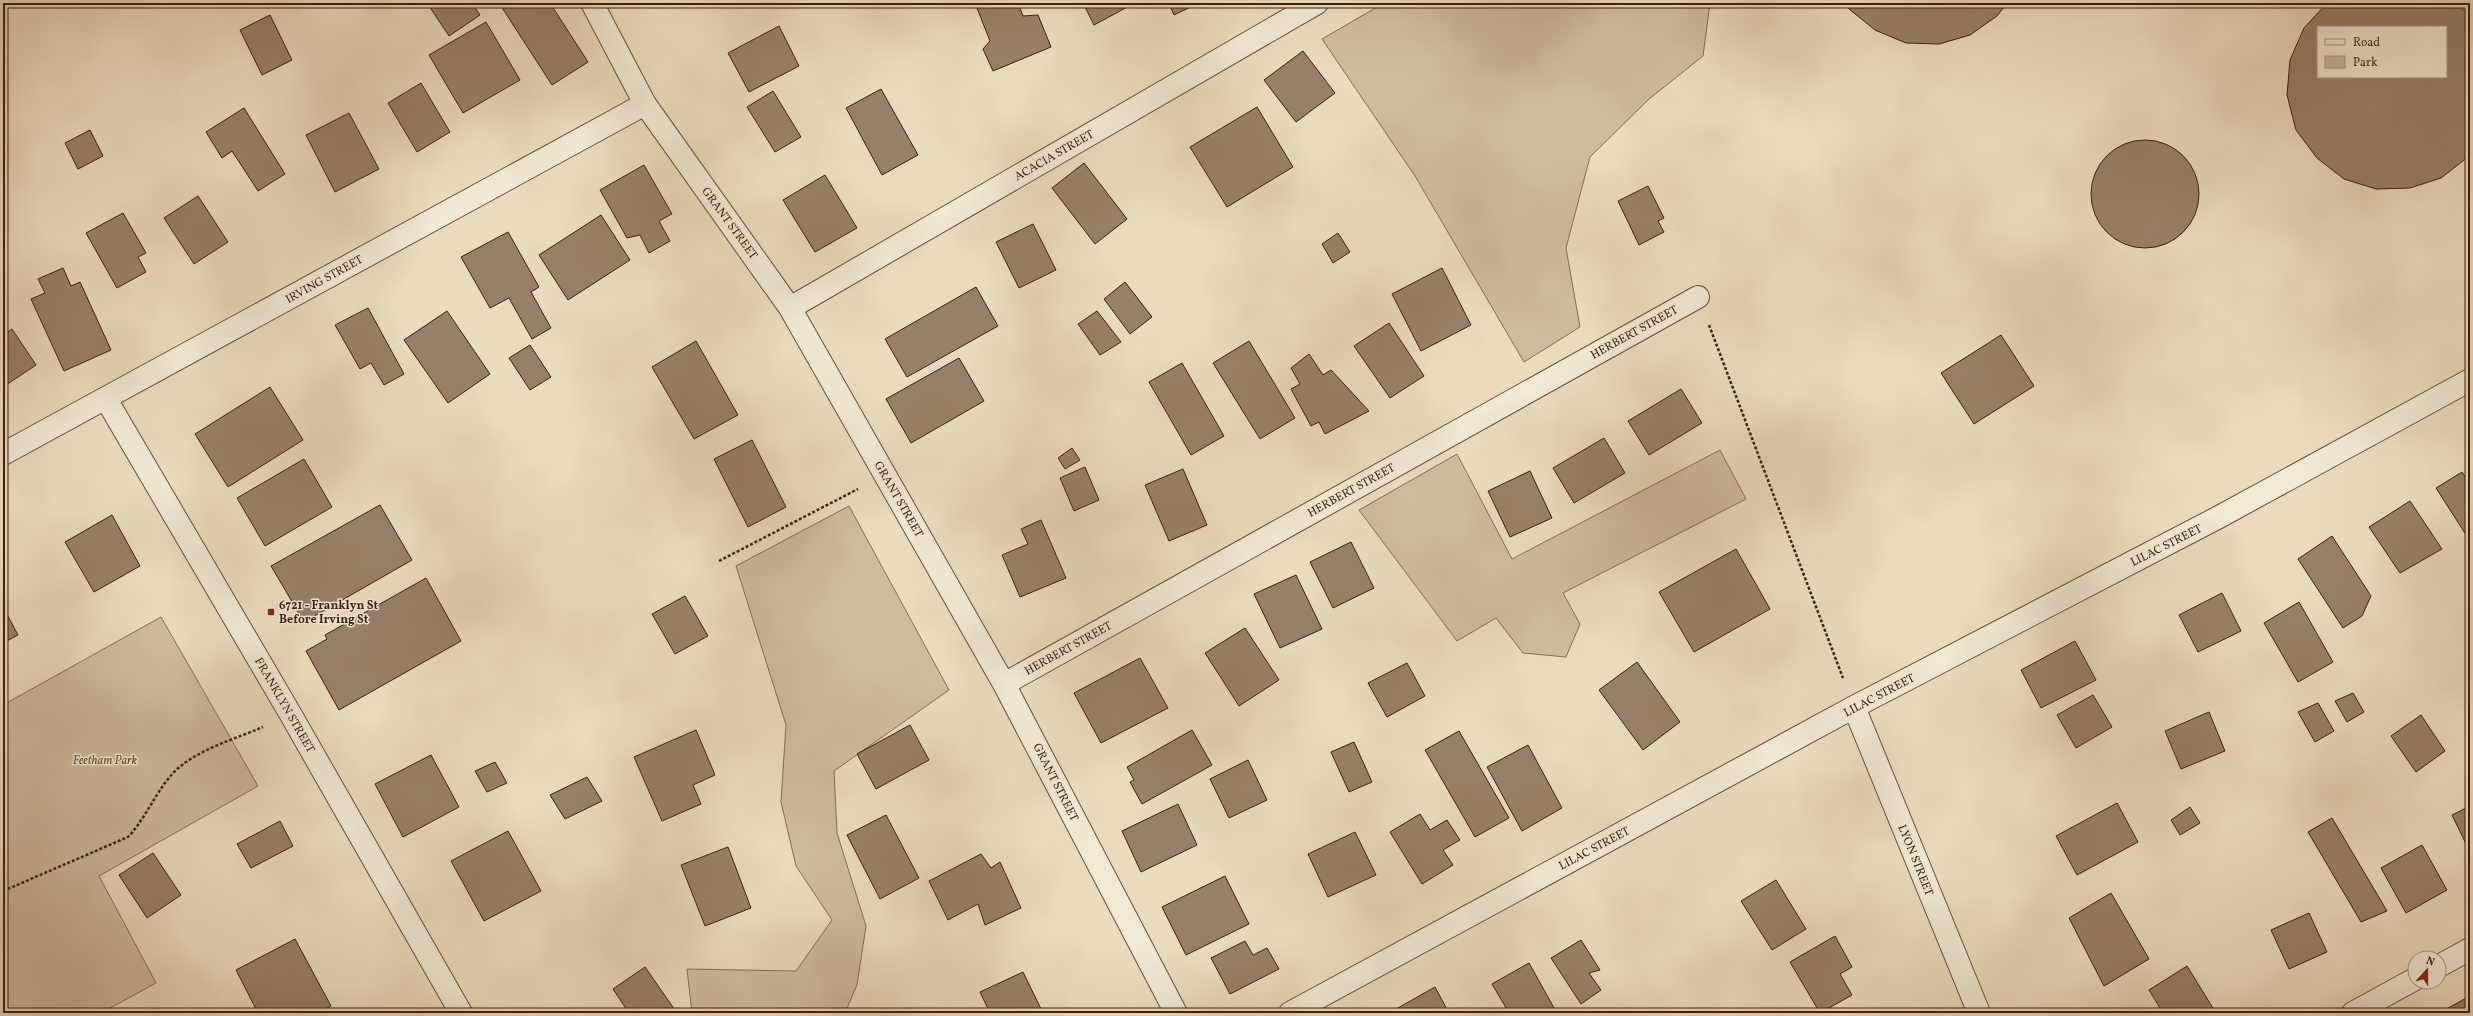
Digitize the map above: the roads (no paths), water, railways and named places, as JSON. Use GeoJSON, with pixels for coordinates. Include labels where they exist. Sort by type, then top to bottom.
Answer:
{"type":"FeatureCollection","features":[{"type":"Feature","properties":{"kind":"street","name":"GRANT STREET"},"geometry":{"type":"LineString","coordinates":[[592,3],[645,104],[790,308],[1004,684],[1176,1013]]}},
{"type":"Feature","properties":{"kind":"street","name":"ACACIA STREET"},"geometry":{"type":"LineString","coordinates":[[790,308],[1317,3]]}},
{"type":"Feature","properties":{"kind":"street","name":"IRVING STREET"},"geometry":{"type":"LineString","coordinates":[[3,454],[645,104]]}},
{"type":"Feature","properties":{"kind":"street","name":"HERBERT STREET"},"geometry":{"type":"LineString","coordinates":[[1004,684],[1698,297]]}},
{"type":"Feature","properties":{"kind":"street","name":"LILAC STREET"},"geometry":{"type":"LineString","coordinates":[[1290,1013],[1854,707],[2220,517],[2470,380]]}},
{"type":"Feature","properties":{"kind":"street","name":"FRANKLYN STREET"},"geometry":{"type":"LineString","coordinates":[[106,399],[291,715],[461,1013]]}},
{"type":"Feature","properties":{"kind":"street","name":"LYON STREET"},"geometry":{"type":"LineString","coordinates":[[1854,707],[1979,1013]]}},
{"type":"Feature","properties":{"kind":"street"},"geometry":{"type":"LineString","coordinates":[[2447,962],[2470,949]]}},
{"type":"Feature","properties":{"kind":"street"},"geometry":{"type":"LineString","coordinates":[[2353,1013],[2407,983]]}},
{"type":"Feature","properties":{"kind":"place","name":"6721 - Franklyn St Before Irving St"},"geometry":{"type":"Point","coordinates":[271,612]}},
{"type":"Feature","properties":{"kind":"park label","name":"Feetham Park"},"geometry":{"type":"Point","coordinates":[105,760]}}]}
